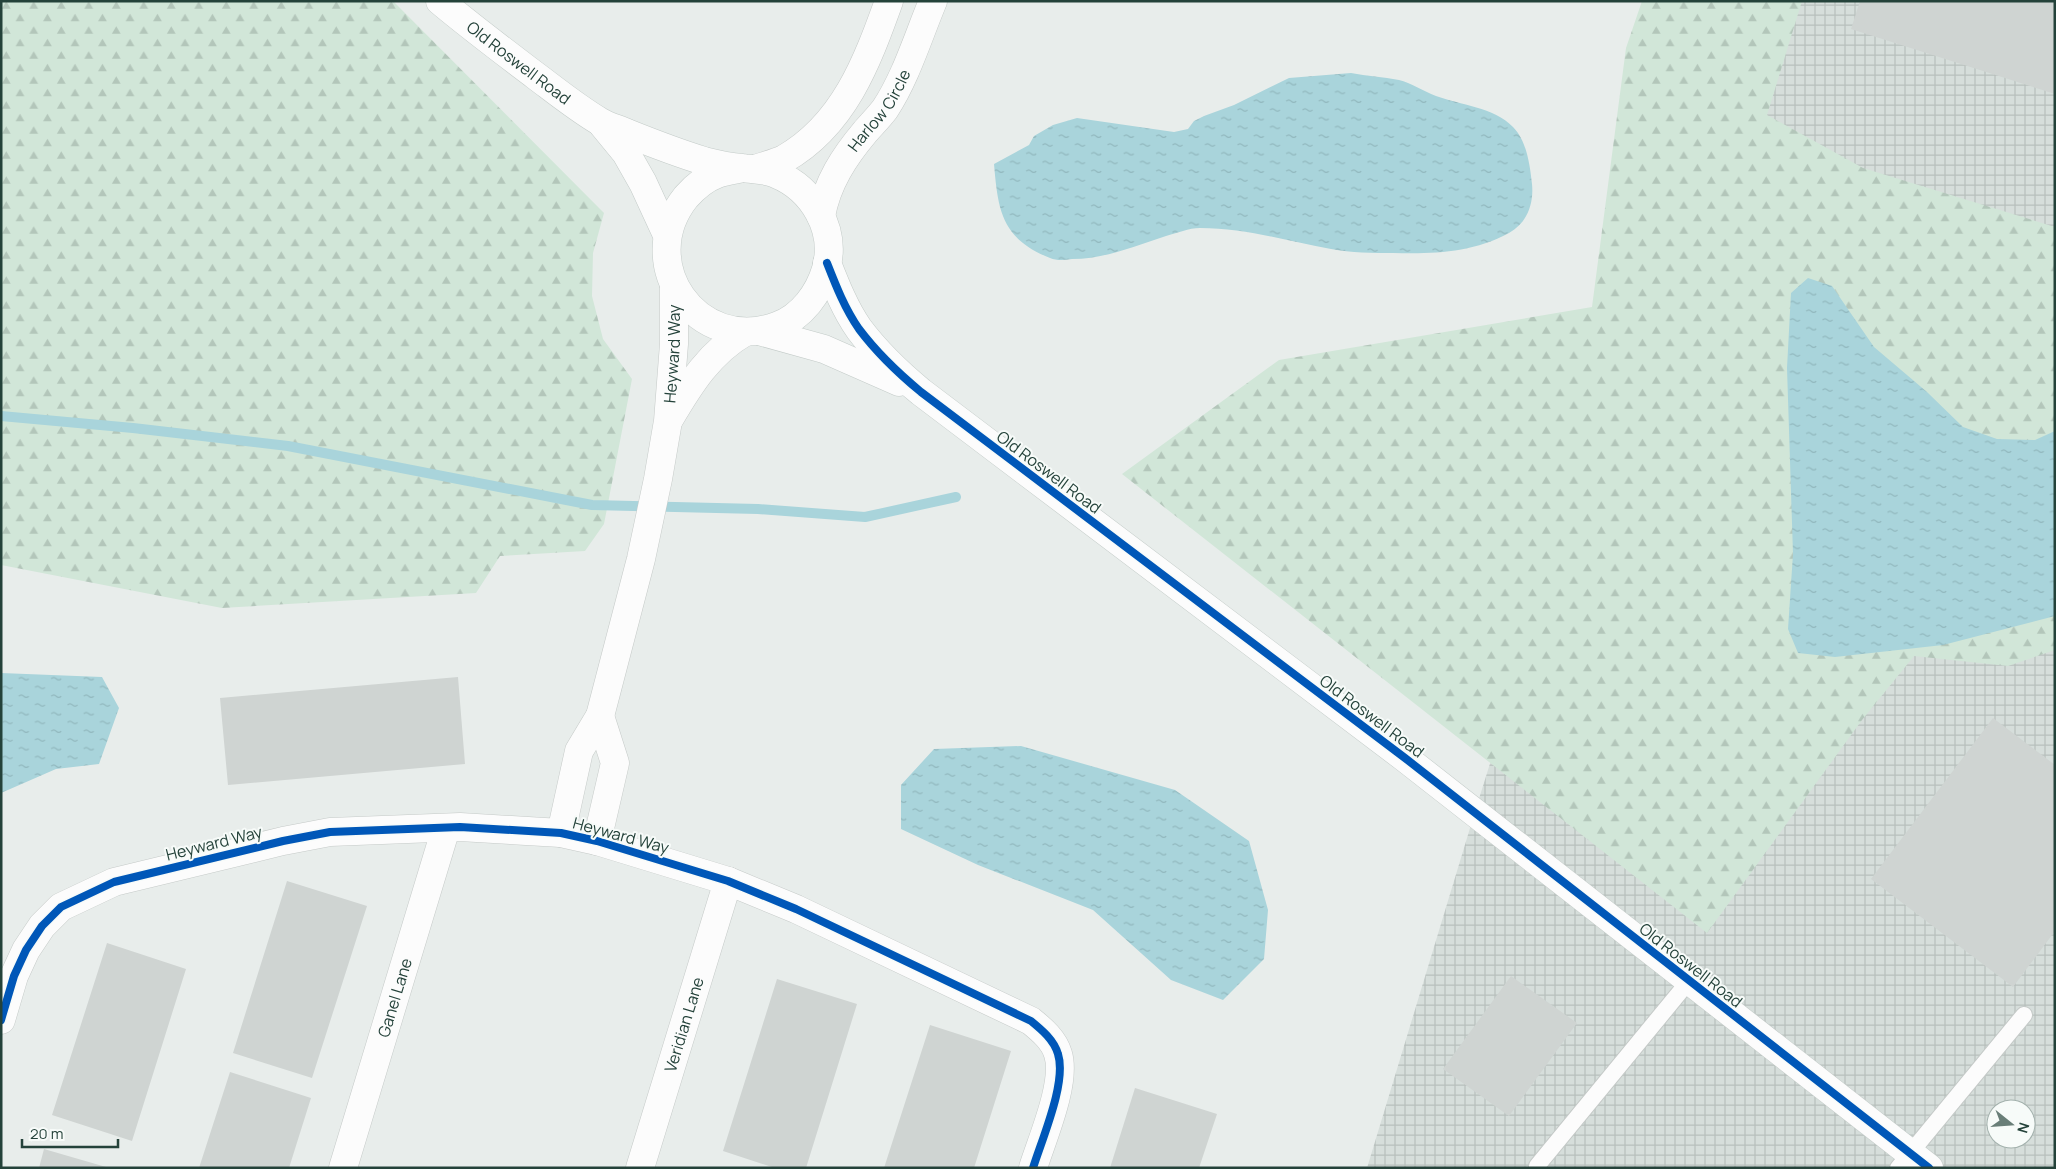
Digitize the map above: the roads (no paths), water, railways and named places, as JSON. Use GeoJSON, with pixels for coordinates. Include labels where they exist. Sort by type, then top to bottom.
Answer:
{"type":"FeatureCollection","features":[{"type":"Feature","properties":{"kind":"street","name":"Old Roswell Road"},"geometry":{"type":"LineString","coordinates":[[440,1],[484,37],[601,122],[670,150],[707,162],[775,173],[794,183],[810,198],[821,216],[828,239],[827,263],[822,283],[811,301],[796,315],[778,326],[752,331]]}},
{"type":"Feature","properties":{"kind":"street","name":"Harlow Circle"},"geometry":{"type":"LineString","coordinates":[[749,169],[783,159],[803,146],[824,128],[837,113],[859,76],[889,1]]}},
{"type":"Feature","properties":{"kind":"street","name":"Harlow Circle"},"geometry":{"type":"LineString","coordinates":[[821,216],[830,185],[839,168],[884,110],[896,89],[932,2]]}},
{"type":"Feature","properties":{"kind":"street","name":"Old Roswell Road"},"geometry":{"type":"LineString","coordinates":[[601,122],[626,153],[643,183],[667,235]]}},
{"type":"Feature","properties":{"kind":"street","name":"Old Roswell Road"},"geometry":{"type":"LineString","coordinates":[[749,169],[716,174],[693,189],[676,210],[667,235],[666,261],[674,286],[686,304],[703,319],[723,328],[752,331],[824,349],[920,392]]}},
{"type":"Feature","properties":{"kind":"street","name":"Old Roswell Road"},"geometry":{"type":"LineString","coordinates":[[827,263],[840,296],[858,328],[886,361],[920,392],[1405,758],[1689,981],[1912,1163]]}},
{"type":"Feature","properties":{"kind":"street","name":"Heyward Way"},"geometry":{"type":"LineString","coordinates":[[561,833],[579,751],[600,716],[641,559],[668,422],[674,344],[674,286]]}},
{"type":"Feature","properties":{"kind":"street","name":"Heyward Way"},"geometry":{"type":"LineString","coordinates":[[668,422],[694,380],[710,359],[730,340],[752,331]]}},
{"type":"Feature","properties":{"kind":"street","name":"Heyward Way"},"geometry":{"type":"LineString","coordinates":[[597,842],[615,763],[600,716]]}},
{"type":"Feature","properties":{"kind":"street","name":"Heyward Way"},"geometry":{"type":"LineString","coordinates":[[1,1020],[14,976],[26,950],[42,926],[61,906],[106,885],[283,841],[330,832],[446,828],[561,833],[728,881],[796,909],[1031,1021],[1048,1036],[1058,1054],[1061,1075],[1033,1168]]}},
{"type":"Feature","properties":{"kind":"street","name":"Ganel Lane"},"geometry":{"type":"LineString","coordinates":[[342,1168],[446,828]]}},
{"type":"Feature","properties":{"kind":"street","name":"Veridian Lane"},"geometry":{"type":"LineString","coordinates":[[640,1168],[728,881]]}},
{"type":"Feature","properties":{"kind":"lane"},"geometry":{"type":"LineString","coordinates":[[1537,1166],[1689,981]]}},
{"type":"Feature","properties":{"kind":"lane"},"geometry":{"type":"LineString","coordinates":[[1912,1163],[2024,1015]]}},
{"type":"Feature","properties":{"kind":"water"},"geometry":{"type":"Polygon","coordinates":[[[1351,73],[1404,81],[1436,96],[1487,111],[1505,120],[1513,127],[1525,146],[1532,184],[1530,206],[1520,224],[1509,233],[1495,240],[1452,251],[1378,253],[1346,251],[1233,230],[1200,228],[1183,231],[1096,257],[1055,260],[1022,242],[1012,232],[1006,222],[998,196],[994,164],[1029,145],[1034,136],[1053,125],[1077,118],[1174,132],[1188,129],[1194,121],[1234,105],[1289,78],[1351,73]]]}},
{"type":"Feature","properties":{"kind":"water"},"geometry":{"type":"Polygon","coordinates":[[[1808,278],[1832,286],[1874,347],[1927,392],[1963,427],[1997,439],[2035,440],[2055,431],[2055,616],[1943,645],[1835,657],[1798,653],[1788,629],[1793,554],[1787,368],[1791,293],[1808,278]]]}},
{"type":"Feature","properties":{"kind":"water"},"geometry":{"type":"Polygon","coordinates":[[[1,673],[102,677],[119,708],[99,764],[56,769],[1,793],[1,673]]]}},
{"type":"Feature","properties":{"kind":"water"},"geometry":{"type":"Polygon","coordinates":[[[1021,746],[1175,790],[1249,841],[1268,910],[1264,959],[1223,1000],[1171,980],[1093,910],[978,865],[901,829],[901,785],[934,749],[1021,746]]]}},
{"type":"Feature","properties":{"kind":"waterway"},"geometry":{"type":"LineString","coordinates":[[1,416],[133,428],[288,446],[592,505],[758,509],[865,517],[956,497]]}}]}
